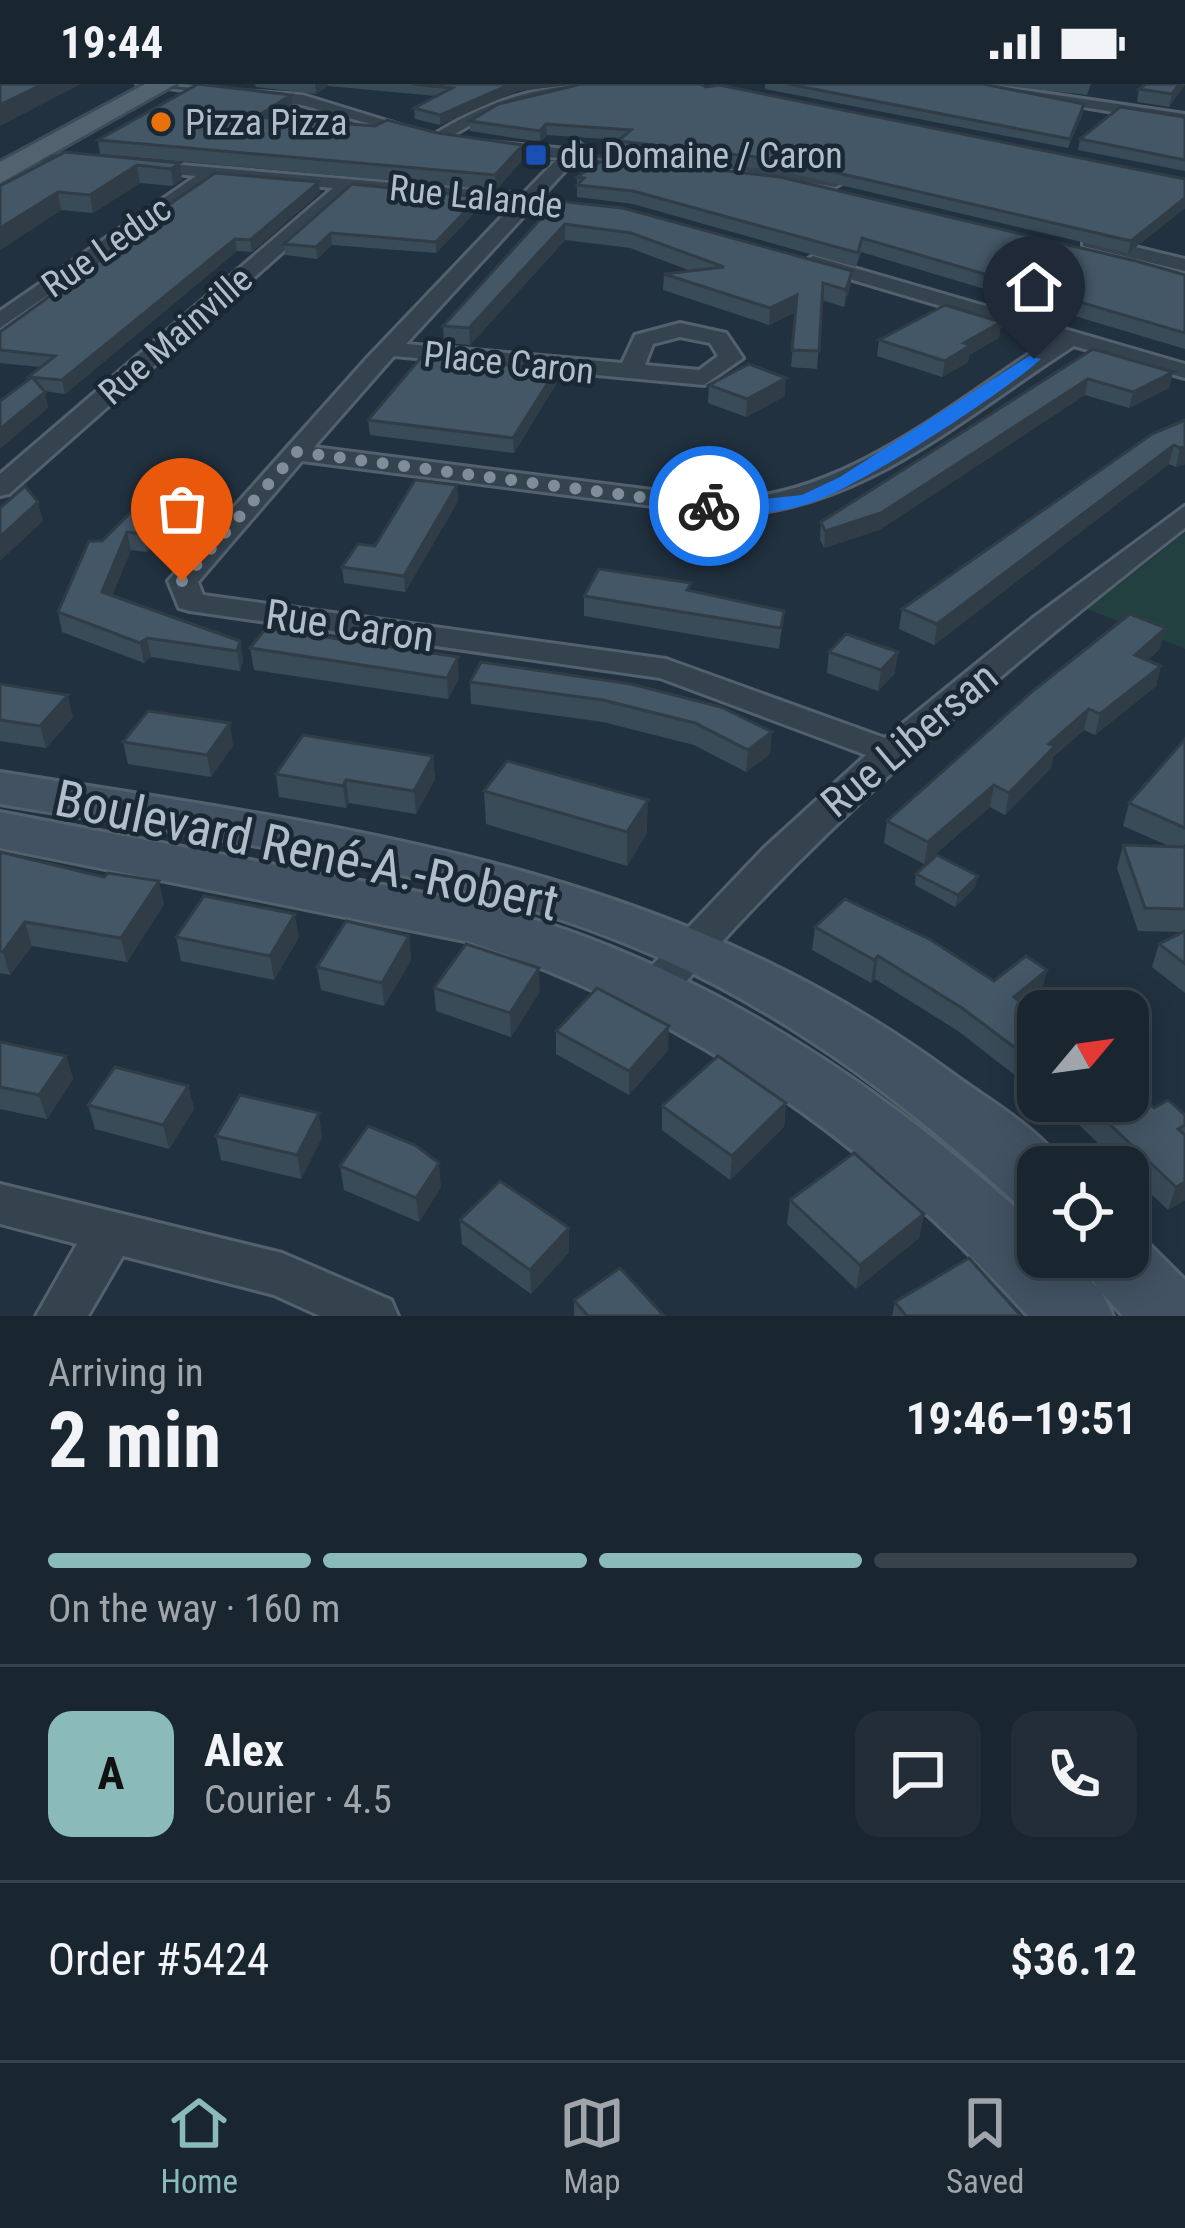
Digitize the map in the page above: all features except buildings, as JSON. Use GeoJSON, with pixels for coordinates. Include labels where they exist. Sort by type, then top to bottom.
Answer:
{"type":"FeatureCollection","features":[{"type":"Feature","properties":{"kind":"main road"},"geometry":{"type":"LineString","coordinates":[[1,170],[143,84]]}},
{"type":"Feature","properties":{"kind":"main road"},"geometry":{"type":"LineString","coordinates":[[1,170],[163,85]]}},
{"type":"Feature","properties":{"kind":"street"},"geometry":{"type":"LineString","coordinates":[[143,84],[334,98]]}},
{"type":"Feature","properties":{"kind":"street"},"geometry":{"type":"LineString","coordinates":[[241,84],[334,98],[447,135],[609,154]]}},
{"type":"Feature","properties":{"kind":"street"},"geometry":{"type":"LineString","coordinates":[[447,135],[492,106],[595,84]]}},
{"type":"Feature","properties":{"kind":"street"},"geometry":{"type":"LineString","coordinates":[[953,84],[1185,119]]}},
{"type":"Feature","properties":{"kind":"street"},"geometry":{"type":"LineString","coordinates":[[1098,106],[1122,84]]}},
{"type":"Feature","properties":{"kind":"street"},"geometry":{"type":"LineString","coordinates":[[334,98],[306,123],[414,127],[474,118]]}},
{"type":"Feature","properties":{"kind":"street","name":"Rue Caron"},"geometry":{"type":"LineString","coordinates":[[574,151],[388,349],[182,581],[190,602],[666,669],[886,751]]}},
{"type":"Feature","properties":{"kind":"street","name":"Rue Lalande"},"geometry":{"type":"LineString","coordinates":[[34,156],[568,205]]}},
{"type":"Feature","properties":{"kind":"street"},"geometry":{"type":"LineString","coordinates":[[704,165],[853,190]]}},
{"type":"Feature","properties":{"kind":"street","name":"Rue Leduc"},"geometry":{"type":"LineString","coordinates":[[0,321],[213,172]]}},
{"type":"Feature","properties":{"kind":"street","name":"Rue Mainville"},"geometry":{"type":"LineString","coordinates":[[0,488],[350,183]]}},
{"type":"Feature","properties":{"kind":"street"},"geometry":{"type":"LineString","coordinates":[[1065,241],[1168,265],[1185,278]]}},
{"type":"Feature","properties":{"kind":"street"},"geometry":{"type":"LineString","coordinates":[[1168,265],[1185,248]]}},
{"type":"Feature","properties":{"kind":"street"},"geometry":{"type":"LineString","coordinates":[[784,254],[1185,371]]}},
{"type":"Feature","properties":{"kind":"street"},"geometry":{"type":"LineString","coordinates":[[297,452],[723,507],[765,508],[807,499],[846,481],[1073,336]]}},
{"type":"Feature","properties":{"kind":"street","name":"Place Caron"},"geometry":{"type":"LineString","coordinates":[[388,349],[630,374]]}},
{"type":"Feature","properties":{"kind":"street","name":"Rue Libersan"},"geometry":{"type":"LineString","coordinates":[[673,968],[740,889],[886,751],[1185,514]]}},
{"type":"Feature","properties":{"kind":"street","name":"Boulevard René-A.-Robert"},"geometry":{"type":"LineString","coordinates":[[0,788],[470,874],[568,902],[673,968],[896,1140],[994,1228],[1076,1316]]}},
{"type":"Feature","properties":{"kind":"street","name":"Boulevard René-A.-Robert"},"geometry":{"type":"LineString","coordinates":[[0,830],[476,922],[548,944],[673,968],[846,1031],[956,1110],[1017,1162]]}},
{"type":"Feature","properties":{"kind":"street"},"geometry":{"type":"LineString","coordinates":[[0,1204],[282,1275],[373,1316]]}},
{"type":"Feature","properties":{"kind":"street"},"geometry":{"type":"LineString","coordinates":[[61,1316],[111,1232]]}},
{"type":"Feature","properties":{"kind":"street"},"geometry":{"type":"LineString","coordinates":[[1135,1278],[1171,1316]]}},
{"type":"Feature","properties":{"kind":"green space"},"geometry":{"type":"Polygon","coordinates":[[[1185,533],[1185,649],[1087,609],[1185,533]]]}},
{"type":"Feature","properties":{"kind":"way so far"},"geometry":{"type":"LineString","coordinates":[[182,581],[297,452],[709,506]]}},
{"type":"Feature","properties":{"kind":"place","name":"Pizza Pizza"},"geometry":{"type":"Point","coordinates":[161,122]}},
{"type":"Feature","properties":{"kind":"place","name":"du Domaine / Caron"},"geometry":{"type":"Point","coordinates":[536,155]}},
{"type":"Feature","properties":{"kind":"route"},"geometry":{"type":"LineString","coordinates":[[709,506],[765,508],[807,499],[846,481],[1034,359]]}}]}
